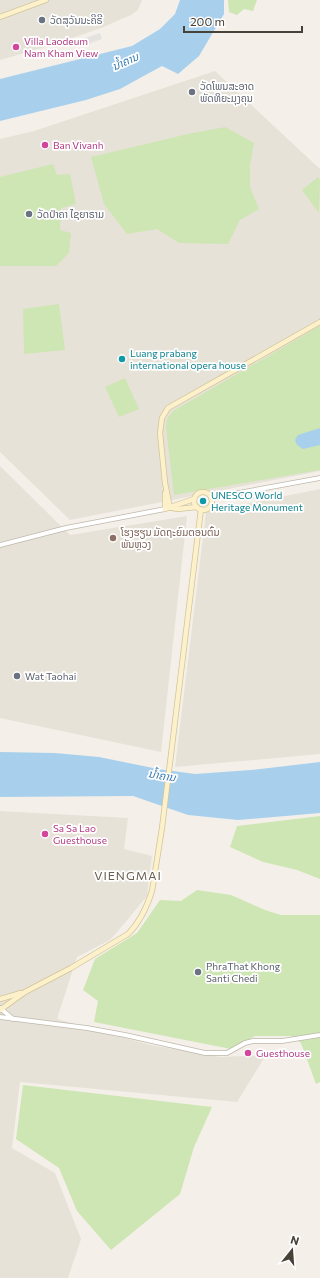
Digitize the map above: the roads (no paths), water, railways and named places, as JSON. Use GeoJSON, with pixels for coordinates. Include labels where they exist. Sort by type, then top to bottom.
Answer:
{"type":"FeatureCollection","features":[{"type":"Feature","properties":{"kind":"main road"},"geometry":{"type":"LineString","coordinates":[[0,17],[46,0]]}},
{"type":"Feature","properties":{"kind":"main road"},"geometry":{"type":"LineString","coordinates":[[168,508],[160,426],[162,418],[168,408],[320,322]]}},
{"type":"Feature","properties":{"kind":"main road"},"geometry":{"type":"LineString","coordinates":[[202,492],[208,494],[211,498],[210,506],[206,509],[168,508],[194,499],[202,492]]}},
{"type":"Feature","properties":{"kind":"main road"},"geometry":{"type":"LineString","coordinates":[[194,499],[194,503],[199,508]]}},
{"type":"Feature","properties":{"kind":"main road"},"geometry":{"type":"LineString","coordinates":[[0,1009],[25,992],[71,968],[128,934],[136,927],[152,891],[162,828],[199,508]]}},
{"type":"Feature","properties":{"kind":"main road"},"geometry":{"type":"LineString","coordinates":[[0,999],[25,992]]}},
{"type":"Feature","properties":{"kind":"street"},"geometry":{"type":"LineString","coordinates":[[211,498],[320,478]]}},
{"type":"Feature","properties":{"kind":"street"},"geometry":{"type":"LineString","coordinates":[[0,545],[66,528],[168,508]]}},
{"type":"Feature","properties":{"kind":"street"},"geometry":{"type":"LineString","coordinates":[[0,1009],[13,1019]]}},
{"type":"Feature","properties":{"kind":"street"},"geometry":{"type":"LineString","coordinates":[[0,1017],[87,1028],[216,1054],[228,1053],[246,1043],[253,1041],[282,1041],[320,1035]]}},
{"type":"Feature","properties":{"kind":"water","name":"ນ້ຳຄານ"},"geometry":{"type":"Polygon","coordinates":[[[180,0],[224,0],[224,14],[199,56],[178,74],[162,66],[120,89],[86,100],[0,121],[0,79],[132,46],[160,29],[175,14],[180,0]]]}},
{"type":"Feature","properties":{"kind":"water"},"geometry":{"type":"Polygon","coordinates":[[[320,428],[320,445],[303,449],[297,445],[295,440],[298,435],[320,428]]]}},
{"type":"Feature","properties":{"kind":"water","name":"ນ້ຳຄານ"},"geometry":{"type":"Polygon","coordinates":[[[0,752],[55,753],[99,757],[158,769],[195,774],[251,770],[320,762],[320,813],[238,820],[188,815],[133,796],[0,797],[0,752]]]}},
{"type":"Feature","properties":{"kind":"place","name":"ວັດສຸວັນນະຄີຣີ"},"geometry":{"type":"Point","coordinates":[42,20]}},
{"type":"Feature","properties":{"kind":"place","name":"Villa Laodeum Nam Kham View"},"geometry":{"type":"Point","coordinates":[16,47]}},
{"type":"Feature","properties":{"kind":"place","name":"ວັດໂພນສະອາດ ພັດທິຍະມຸງຄຸນ"},"geometry":{"type":"Point","coordinates":[192,92]}},
{"type":"Feature","properties":{"kind":"place","name":"Ban Vivanh"},"geometry":{"type":"Point","coordinates":[45,145]}},
{"type":"Feature","properties":{"kind":"place","name":"ວັດປ່າຄາ ໄຊຍາຣາມ"},"geometry":{"type":"Point","coordinates":[29,214]}},
{"type":"Feature","properties":{"kind":"place","name":"Luang prabang international opera house"},"geometry":{"type":"Point","coordinates":[122,359]}},
{"type":"Feature","properties":{"kind":"place","name":"UNESCO World Heritage Monument"},"geometry":{"type":"Point","coordinates":[203,501]}},
{"type":"Feature","properties":{"kind":"place","name":"ໂຮງຮຽນ ມັດຖະຍົມຕອນຕົ້ນ ພັນຫຼວງ"},"geometry":{"type":"Point","coordinates":[113,538]}},
{"type":"Feature","properties":{"kind":"place","name":"Wat Taohai"},"geometry":{"type":"Point","coordinates":[17,676]}},
{"type":"Feature","properties":{"kind":"place","name":"Sa Sa Lao Guesthouse"},"geometry":{"type":"Point","coordinates":[45,834]}},
{"type":"Feature","properties":{"kind":"place","name":"PhraThat Khong Santi Chedi"},"geometry":{"type":"Point","coordinates":[198,972]}},
{"type":"Feature","properties":{"kind":"place","name":"Guesthouse"},"geometry":{"type":"Point","coordinates":[248,1053]}},
{"type":"Feature","properties":{"kind":"district","name":"VIENGMAI"},"geometry":{"type":"Point","coordinates":[128,875]}}]}
